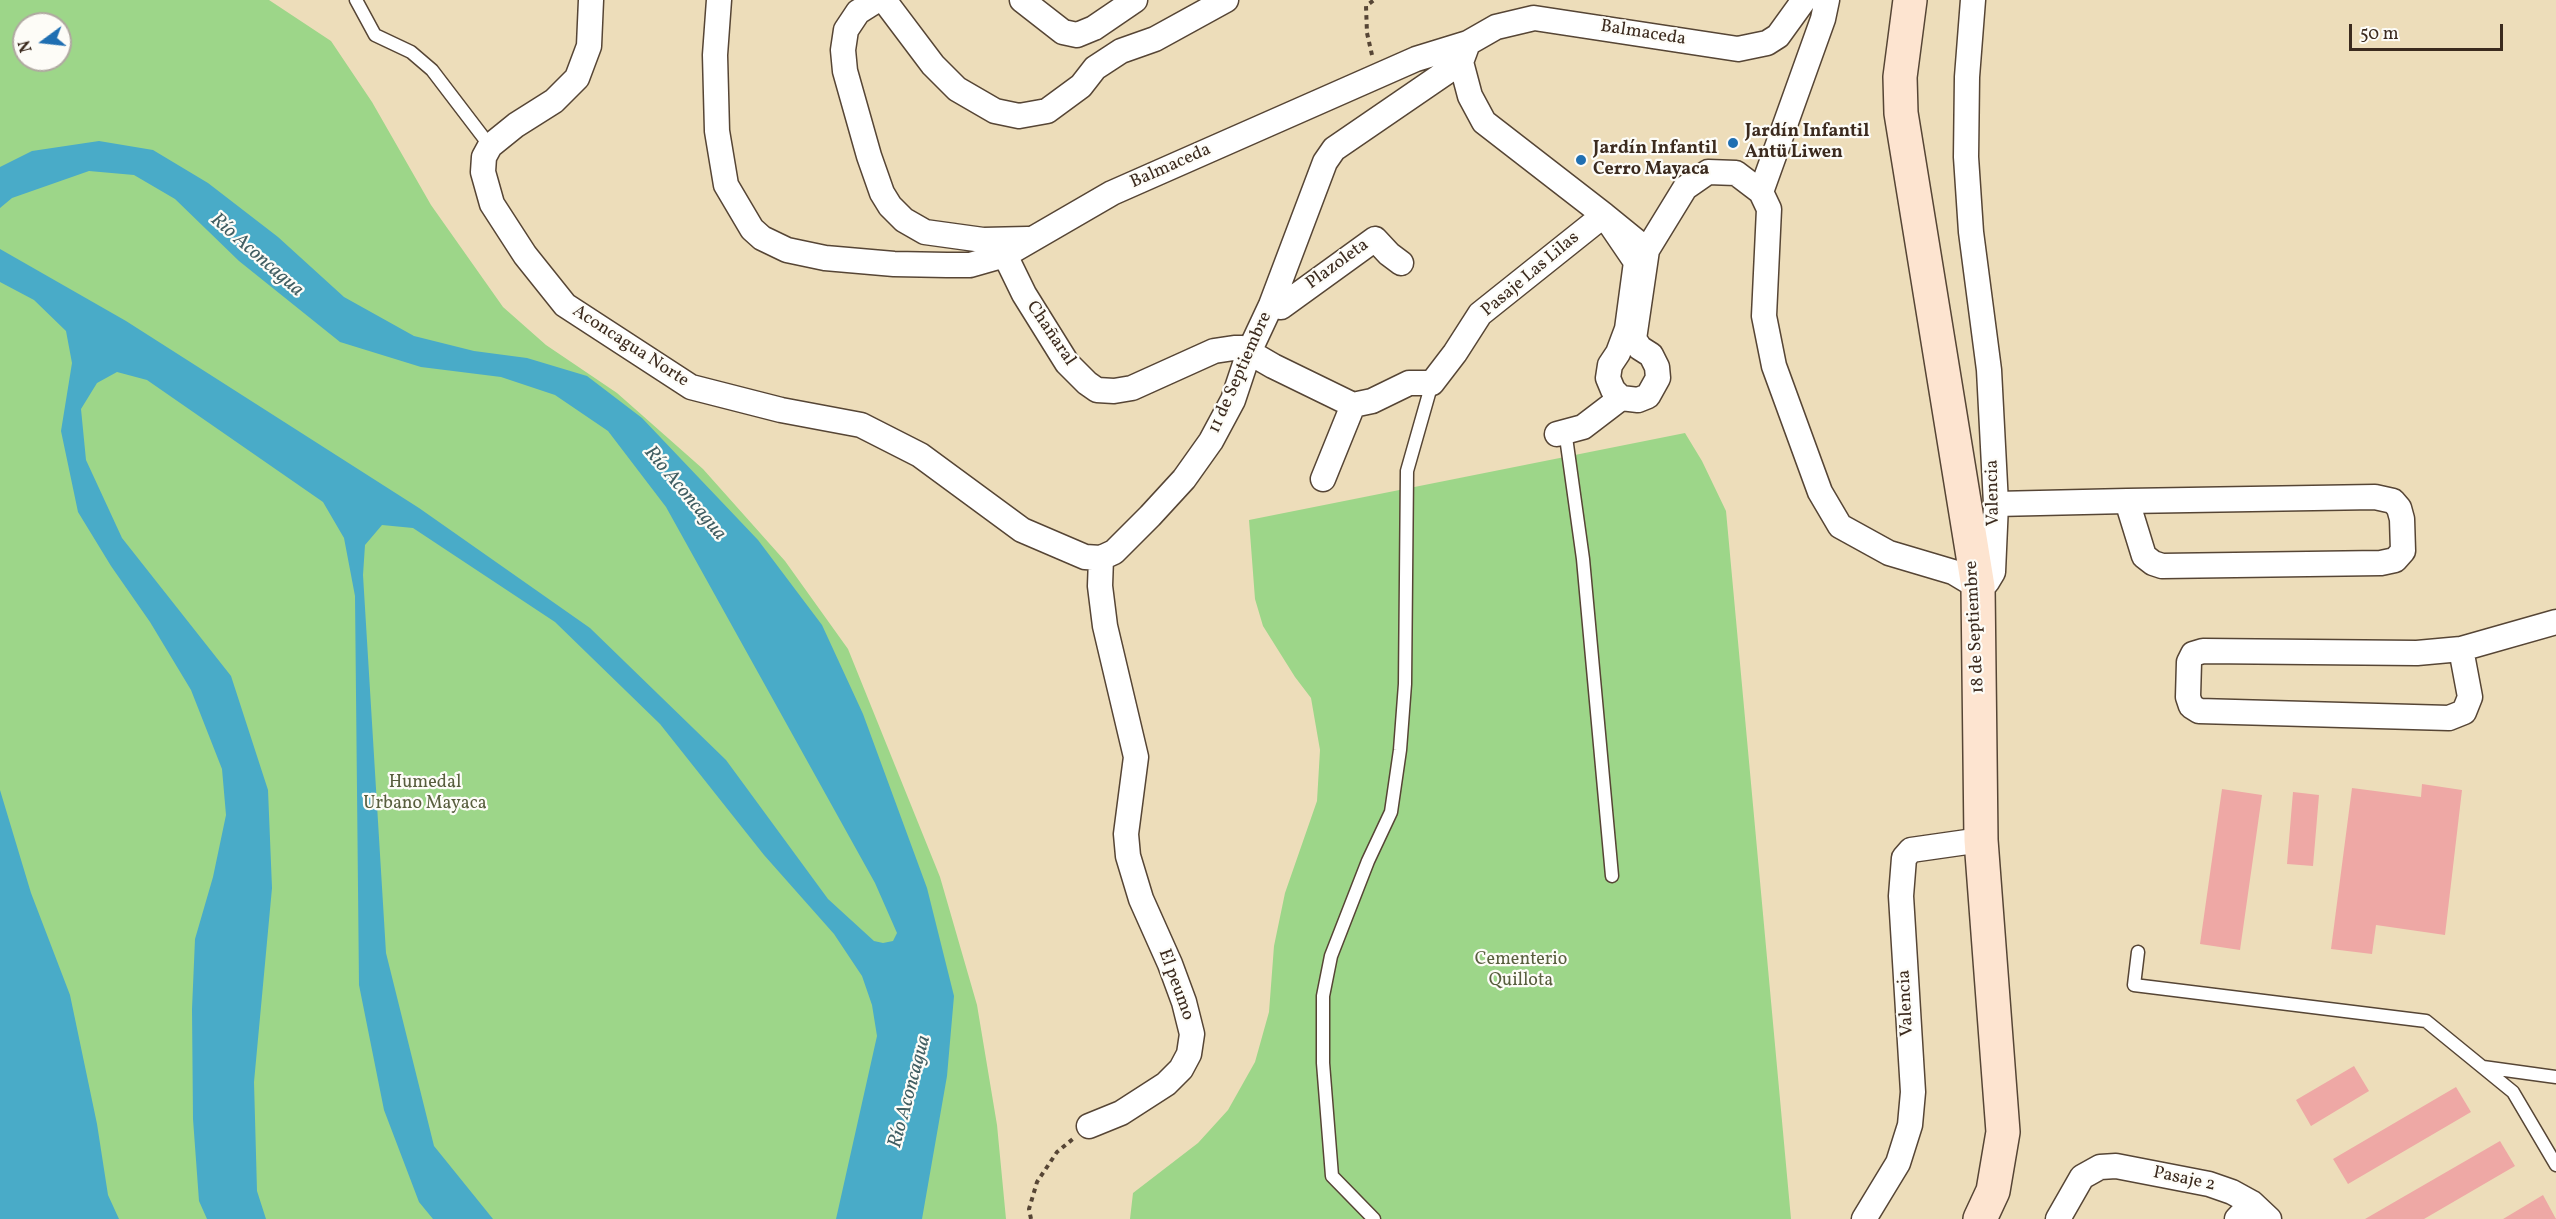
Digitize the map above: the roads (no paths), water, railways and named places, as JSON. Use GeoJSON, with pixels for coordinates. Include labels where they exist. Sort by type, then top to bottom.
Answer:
{"type":"FeatureCollection","features":[{"type":"Feature","properties":{"kind":"street"},"geometry":{"type":"LineString","coordinates":[[490,146],[516,125],[554,101],[577,78],[588,46],[591,0]]}},
{"type":"Feature","properties":{"kind":"street","name":"Balmaceda"},"geometry":{"type":"LineString","coordinates":[[719,0],[715,55],[717,131],[724,174],[726,185],[743,216],[762,238],[788,250],[825,258],[894,264],[970,265],[1005,255],[1112,193],[1376,76],[1416,59],[1465,52],[1496,27],[1534,18],[1738,49],[1767,43],[1778,36],[1804,0]]}},
{"type":"Feature","properties":{"kind":"street"},"geometry":{"type":"LineString","coordinates":[[877,0],[858,12],[846,30],[843,50],[845,71],[869,156],[882,193],[890,206],[904,220],[925,232],[983,240],[1030,239]]}},
{"type":"Feature","properties":{"kind":"street"},"geometry":{"type":"LineString","coordinates":[[884,0],[933,65],[957,89],[995,111],[1019,116],[1047,111],[1081,86],[1095,68],[1121,51],[1155,39],[1226,0]]}},
{"type":"Feature","properties":{"kind":"street"},"geometry":{"type":"LineString","coordinates":[[1022,0],[1063,32],[1077,35],[1094,28],[1135,0]]}},
{"type":"Feature","properties":{"kind":"street"},"geometry":{"type":"LineString","coordinates":[[1761,192],[1823,19],[1827,0]]}},
{"type":"Feature","properties":{"kind":"street","name":"18 de Septiembre"},"geometry":{"type":"LineString","coordinates":[[1910,0],[1900,77],[1901,113],[1978,587],[1981,840],[2003,1132],[1993,1191],[1980,1219]]}},
{"type":"Feature","properties":{"kind":"street","name":"Valencia"},"geometry":{"type":"LineString","coordinates":[[1973,0],[1967,77],[1966,157],[1971,232],[1989,370],[1996,504],[1993,572],[1987,582],[1978,587]]}},
{"type":"Feature","properties":{"kind":"street"},"geometry":{"type":"LineString","coordinates":[[1465,52],[1470,96],[1484,122],[1647,250]]}},
{"type":"Feature","properties":{"kind":"street","name":"11 de Septiembre"},"geometry":{"type":"LineString","coordinates":[[1101,558],[1114,552],[1150,516],[1184,479],[1211,441],[1233,400],[1249,352],[1271,305],[1325,162],[1334,150],[1465,52]]}},
{"type":"Feature","properties":{"kind":"street","name":"Aconcagua Norte"},"geometry":{"type":"LineString","coordinates":[[490,146],[484,157],[483,172],[492,204],[525,255],[565,306],[691,387],[771,408],[861,426],[920,455],[1022,530],[1084,557],[1101,558]]}},
{"type":"Feature","properties":{"kind":"street"},"geometry":{"type":"LineString","coordinates":[[1604,215],[1636,262],[1627,329],[1618,353],[1610,365],[1608,378],[1613,390],[1621,398],[1638,400],[1648,396],[1659,378],[1657,366],[1651,355],[1640,348],[1634,339],[1647,250],[1685,188],[1708,172],[1736,173],[1761,192],[1769,208],[1764,316],[1774,366],[1820,492],[1839,526],[1889,553],[1953,572],[1978,587]]}},
{"type":"Feature","properties":{"kind":"street","name":"Pasaje Las Lilas"},"geometry":{"type":"LineString","coordinates":[[1432,383],[1480,314],[1604,215]]}},
{"type":"Feature","properties":{"kind":"street","name":"Plazoleta"},"geometry":{"type":"LineString","coordinates":[[1271,305],[1281,307],[1375,239],[1401,263]]}},
{"type":"Feature","properties":{"kind":"street","name":"Chañaral"},"geometry":{"type":"LineString","coordinates":[[1005,255],[1024,294],[1067,363],[1097,390],[1114,391],[1132,388],[1223,349],[1242,348],[1249,352]]}},
{"type":"Feature","properties":{"kind":"street"},"geometry":{"type":"LineString","coordinates":[[1249,352],[1353,405],[1372,401],[1409,383],[1432,383]]}},
{"type":"Feature","properties":{"kind":"street"},"geometry":{"type":"LineString","coordinates":[[1561,432],[1583,427],[1621,398]]}},
{"type":"Feature","properties":{"kind":"street"},"geometry":{"type":"LineString","coordinates":[[1323,479],[1353,405]]}},
{"type":"Feature","properties":{"kind":"street"},"geometry":{"type":"LineString","coordinates":[[1996,504],[2127,501],[2375,498],[2393,501],[2399,508],[2402,519],[2403,551],[2395,560],[2381,563],[2162,566],[2144,556],[2127,501]]}},
{"type":"Feature","properties":{"kind":"street","name":"El peumo"},"geometry":{"type":"LineString","coordinates":[[1089,1126],[1121,1113],[1166,1084],[1181,1070],[1189,1054],[1192,1034],[1184,1002],[1170,964],[1132,876],[1126,834],[1136,757],[1105,626],[1100,586],[1101,558]]}},
{"type":"Feature","properties":{"kind":"street"},"geometry":{"type":"LineString","coordinates":[[2461,649],[2469,697],[2464,712],[2449,718],[2199,711],[2190,705],[2188,697],[2189,662],[2193,654],[2203,651],[2417,653],[2461,649],[2556,622]]}},
{"type":"Feature","properties":{"kind":"street","name":"Valencia"},"geometry":{"type":"LineString","coordinates":[[1864,1219],[1898,1163],[1910,1125],[1912,1092],[1901,896],[1904,858],[1911,850],[1981,840]]}},
{"type":"Feature","properties":{"kind":"street","name":"Pasaje 2"},"geometry":{"type":"LineString","coordinates":[[2058,1219],[2074,1189],[2090,1171],[2116,1166],[2209,1184],[2232,1192],[2253,1214]]}},
{"type":"Feature","properties":{"kind":"lane"},"geometry":{"type":"LineString","coordinates":[[357,0],[375,35],[411,52],[432,70],[490,146]]}},
{"type":"Feature","properties":{"kind":"lane"},"geometry":{"type":"LineString","coordinates":[[1374,1219],[1332,1176],[1323,1063],[1323,996],[1331,956],[1368,861],[1391,812],[1400,750],[1405,684],[1407,471],[1432,383]]}},
{"type":"Feature","properties":{"kind":"lane"},"geometry":{"type":"LineString","coordinates":[[1561,432],[1583,559],[1611,876]]}},
{"type":"Feature","properties":{"kind":"lane"},"geometry":{"type":"LineString","coordinates":[[2138,952],[2134,985],[2426,1021],[2513,1092],[2555,1161]]}},
{"type":"Feature","properties":{"kind":"lane"},"geometry":{"type":"LineString","coordinates":[[2481,1066],[2556,1077]]}},
{"type":"Feature","properties":{"kind":"water","name":"Río Aconcagua"},"geometry":{"type":"Polygon","coordinates":[[[99,141],[153,150],[208,183],[278,237],[344,297],[414,336],[474,351],[527,358],[587,376],[642,418],[758,540],[822,625],[863,714],[927,888],[954,996],[947,1076],[922,1219],[836,1219],[877,1036],[872,1005],[862,976],[834,934],[764,855],[660,724],[555,622],[413,528],[382,525],[365,545],[363,575],[386,953],[434,1146],[493,1219],[433,1219],[419,1202],[384,1110],[359,985],[355,596],[344,538],[323,502],[147,380],[117,372],[97,383],[81,409],[86,460],[122,538],[231,676],[268,790],[272,888],[254,1082],[257,1191],[266,1219],[207,1219],[199,1201],[193,1119],[192,1009],[195,939],[213,877],[226,815],[222,769],[191,690],[150,622],[111,566],[78,512],[61,431],[72,363],[66,331],[34,300],[0,282],[0,249],[126,321],[419,508],[590,628],[726,760],[828,899],[874,941],[883,943],[893,941],[897,933],[875,883],[666,507],[608,431],[555,395],[501,377],[421,367],[340,342],[239,261],[175,199],[134,175],[89,171],[12,198],[0,208],[0,167],[32,151],[99,141]]]}},
{"type":"Feature","properties":{"kind":"water"},"geometry":{"type":"Polygon","coordinates":[[[0,790],[31,893],[70,995],[97,1124],[108,1195],[119,1219],[0,1219],[0,790]]]}},
{"type":"Feature","properties":{"kind":"place","name":"Jardín Infantil Antü Liwen"},"geometry":{"type":"Point","coordinates":[1733,143]}},
{"type":"Feature","properties":{"kind":"place","name":"Jardín Infantil Cerro Mayaca"},"geometry":{"type":"Point","coordinates":[1581,160]}},
{"type":"Feature","properties":{"kind":"park label","name":"Humedal Urbano Mayaca"},"geometry":{"type":"Point","coordinates":[425,794]}},
{"type":"Feature","properties":{"kind":"park label","name":"Cementerio Quillota"},"geometry":{"type":"Point","coordinates":[1521,971]}}]}
